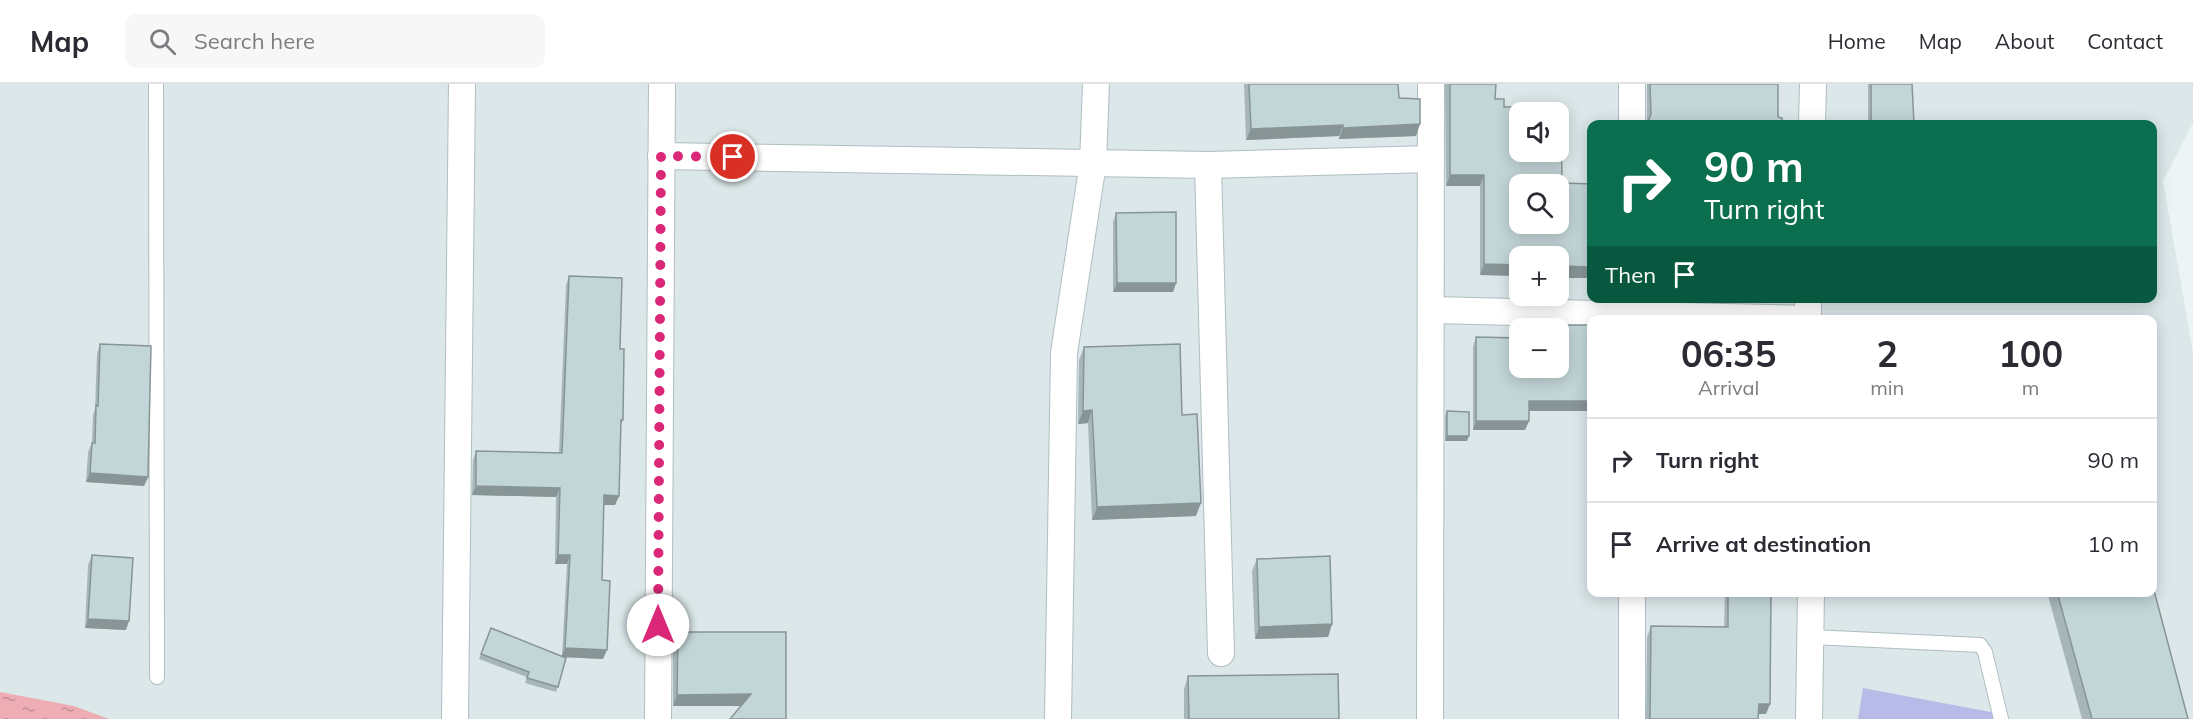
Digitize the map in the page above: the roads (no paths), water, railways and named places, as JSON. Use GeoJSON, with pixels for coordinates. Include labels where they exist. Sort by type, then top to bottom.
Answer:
{"type":"FeatureCollection","features":[{"type":"Feature","properties":{"kind":"street"},"geometry":{"type":"LineString","coordinates":[[455,719],[462,84]]}},
{"type":"Feature","properties":{"kind":"street"},"geometry":{"type":"LineString","coordinates":[[658,719],[662,84]]}},
{"type":"Feature","properties":{"kind":"street"},"geometry":{"type":"LineString","coordinates":[[1058,719],[1064,353],[1093,163],[1096,84]]}},
{"type":"Feature","properties":{"kind":"street"},"geometry":{"type":"LineString","coordinates":[[1430,719],[1431,84]]}},
{"type":"Feature","properties":{"kind":"street"},"geometry":{"type":"LineString","coordinates":[[1632,84],[1632,120]]}},
{"type":"Feature","properties":{"kind":"street"},"geometry":{"type":"LineString","coordinates":[[1812,120],[1813,84]]}},
{"type":"Feature","properties":{"kind":"street"},"geometry":{"type":"LineString","coordinates":[[661,156],[1208,165],[1431,159]]}},
{"type":"Feature","properties":{"kind":"street"},"geometry":{"type":"LineString","coordinates":[[1208,165],[1221,653]]}},
{"type":"Feature","properties":{"kind":"street"},"geometry":{"type":"LineString","coordinates":[[1431,310],[1632,311],[1720,315]]}},
{"type":"Feature","properties":{"kind":"street"},"geometry":{"type":"LineString","coordinates":[[1632,597],[1632,719]]}},
{"type":"Feature","properties":{"kind":"street"},"geometry":{"type":"LineString","coordinates":[[1809,719],[1811,597]]}},
{"type":"Feature","properties":{"kind":"lane"},"geometry":{"type":"LineString","coordinates":[[156,84],[157,677]]}},
{"type":"Feature","properties":{"kind":"lane"},"geometry":{"type":"LineString","coordinates":[[1812,637],[1980,645],[1985,652],[2001,719]]}},
{"type":"Feature","properties":{"kind":"water"},"geometry":{"type":"Polygon","coordinates":[[[0,692],[74,706],[109,719],[0,719],[0,692]]]}}]}
